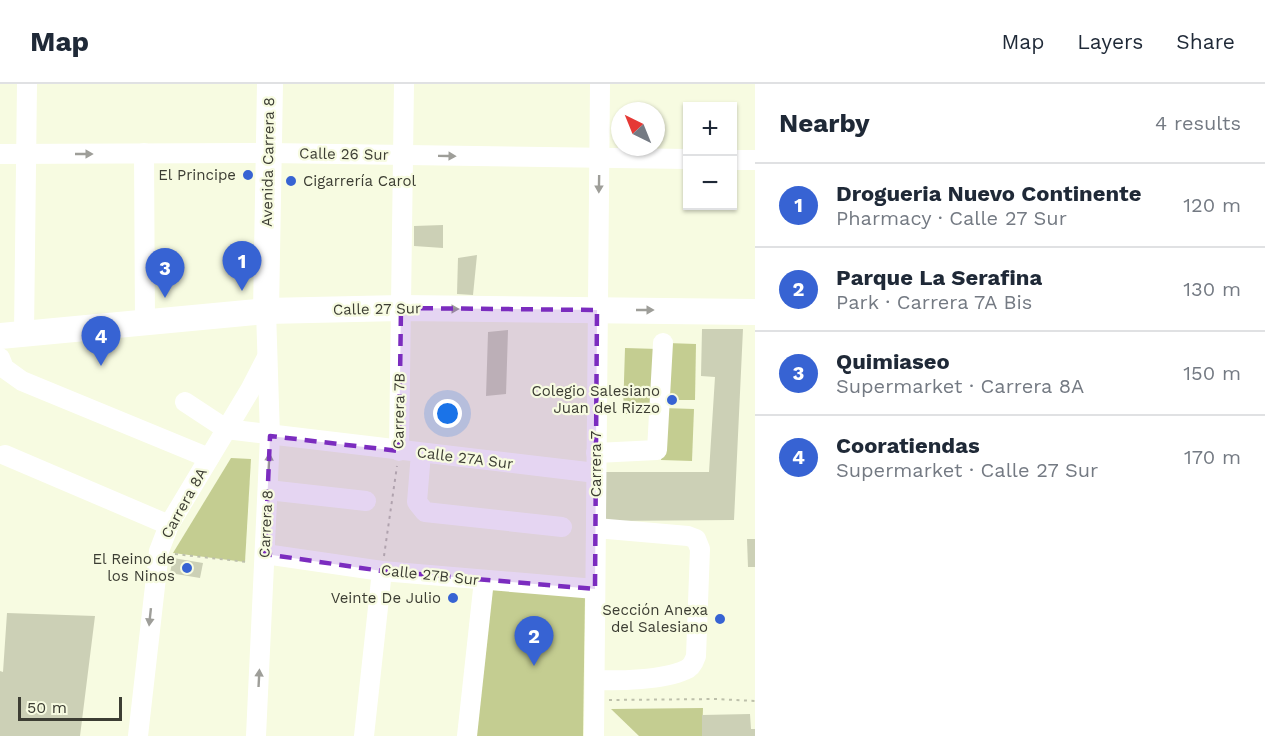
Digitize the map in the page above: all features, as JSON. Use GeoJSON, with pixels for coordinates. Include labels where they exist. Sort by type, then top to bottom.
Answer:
{"type":"FeatureCollection","features":[{"type":"Feature","properties":{"kind":"main road","name":"Avenida Carrera 8"},"geometry":{"type":"LineString","coordinates":[[266,311],[270,84]]}},
{"type":"Feature","properties":{"kind":"main road","name":"Calle 27 Sur"},"geometry":{"type":"LineString","coordinates":[[12,335],[266,311],[401,308],[755,312]]}},
{"type":"Feature","properties":{"kind":"street"},"geometry":{"type":"LineString","coordinates":[[12,335],[25,154],[27,84]]}},
{"type":"Feature","properties":{"kind":"street","name":"Carrera 7B"},"geometry":{"type":"LineString","coordinates":[[399,451],[404,84]]}},
{"type":"Feature","properties":{"kind":"street","name":"Carrera 7"},"geometry":{"type":"LineString","coordinates":[[594,736],[600,84]]}},
{"type":"Feature","properties":{"kind":"street"},"geometry":{"type":"LineString","coordinates":[[144,153],[145,322]]}},
{"type":"Feature","properties":{"kind":"street","name":"Calle 26 Sur"},"geometry":{"type":"LineString","coordinates":[[0,154],[268,153],[683,159]]}},
{"type":"Feature","properties":{"kind":"street"},"geometry":{"type":"LineString","coordinates":[[737,160],[755,160]]}},
{"type":"Feature","properties":{"kind":"street","name":"Carrera 8"},"geometry":{"type":"LineString","coordinates":[[256,736],[270,436],[266,311]]}},
{"type":"Feature","properties":{"kind":"street"},"geometry":{"type":"LineString","coordinates":[[596,453],[657,450],[663,343]]}},
{"type":"Feature","properties":{"kind":"street","name":"Carrera 8A"},"geometry":{"type":"LineString","coordinates":[[138,736],[159,551],[169,525],[267,356]]}},
{"type":"Feature","properties":{"kind":"street"},"geometry":{"type":"LineString","coordinates":[[0,358],[4,368],[22,381],[209,458]]}},
{"type":"Feature","properties":{"kind":"street"},"geometry":{"type":"LineString","coordinates":[[185,402],[226,429]]}},
{"type":"Feature","properties":{"kind":"street","name":"Calle 27A Sur"},"geometry":{"type":"LineString","coordinates":[[226,429],[596,473]]}},
{"type":"Feature","properties":{"kind":"street"},"geometry":{"type":"LineString","coordinates":[[421,453],[417,502],[425,512],[562,527]]}},
{"type":"Feature","properties":{"kind":"street"},"geometry":{"type":"LineString","coordinates":[[5,455],[169,525]]}},
{"type":"Feature","properties":{"kind":"street"},"geometry":{"type":"LineString","coordinates":[[268,490],[366,501]]}},
{"type":"Feature","properties":{"kind":"street"},"geometry":{"type":"LineString","coordinates":[[595,680],[638,678],[680,672],[691,666],[696,656],[700,549],[696,539],[688,536],[596,528]]}},
{"type":"Feature","properties":{"kind":"street","name":"Calle 27B Sur"},"geometry":{"type":"LineString","coordinates":[[265,559],[595,590]]}},
{"type":"Feature","properties":{"kind":"street"},"geometry":{"type":"LineString","coordinates":[[364,736],[382,571]]}},
{"type":"Feature","properties":{"kind":"street"},"geometry":{"type":"LineString","coordinates":[[467,736],[484,580]]}},
{"type":"Feature","properties":{"kind":"path","name":"Carrera 7B"},"geometry":{"type":"LineString","coordinates":[[382,571],[399,451]]}},
{"type":"Feature","properties":{"kind":"path"},"geometry":{"type":"LineString","coordinates":[[159,551],[265,559]]}},
{"type":"Feature","properties":{"kind":"path"},"geometry":{"type":"LineString","coordinates":[[594,700],[755,701]]}},
{"type":"Feature","properties":{"kind":"highlighted area"},"geometry":{"type":"Polygon","coordinates":[[[401,308],[597,310],[595,589],[382,571],[265,554],[270,436],[399,451],[401,308]]]}},
{"type":"Feature","properties":{"kind":"green space"},"geometry":{"type":"Polygon","coordinates":[[[667,343],[696,344],[695,400],[665,400],[667,343]]]}},
{"type":"Feature","properties":{"kind":"green space"},"geometry":{"type":"Polygon","coordinates":[[[625,348],[658,349],[656,414],[623,414],[625,348]]]}},
{"type":"Feature","properties":{"kind":"green space"},"geometry":{"type":"Polygon","coordinates":[[[663,408],[694,409],[692,461],[661,460],[663,408]]]}},
{"type":"Feature","properties":{"kind":"green space"},"geometry":{"type":"Polygon","coordinates":[[[231,458],[251,459],[245,562],[173,553],[231,458]]]}},
{"type":"Feature","properties":{"kind":"green space"},"geometry":{"type":"Polygon","coordinates":[[[492,587],[585,595],[583,736],[475,736],[492,587]]]}},
{"type":"Feature","properties":{"kind":"green space"},"geometry":{"type":"Polygon","coordinates":[[[703,708],[702,736],[639,736],[611,709],[703,708]]]}},
{"type":"Feature","properties":{"kind":"building"},"geometry":{"type":"Polygon","coordinates":[[[443,225],[443,248],[414,246],[414,226],[443,225]]]}},
{"type":"Feature","properties":{"kind":"building"},"geometry":{"type":"Polygon","coordinates":[[[477,255],[473,295],[457,294],[458,258],[477,255]]]}},
{"type":"Feature","properties":{"kind":"building"},"geometry":{"type":"Polygon","coordinates":[[[702,329],[743,329],[734,520],[603,521],[604,472],[709,472],[715,377],[701,376],[702,329]]]}},
{"type":"Feature","properties":{"kind":"building"},"geometry":{"type":"Polygon","coordinates":[[[508,330],[506,394],[486,396],[488,332],[508,330]]]}},
{"type":"Feature","properties":{"kind":"building"},"geometry":{"type":"Polygon","coordinates":[[[747,539],[755,539],[755,567],[748,567],[747,539]]]}},
{"type":"Feature","properties":{"kind":"building","name":"El Reino de los Ninos"},"geometry":{"type":"Polygon","coordinates":[[[173,558],[203,563],[200,578],[170,573],[173,558]]]}},
{"type":"Feature","properties":{"kind":"building"},"geometry":{"type":"Polygon","coordinates":[[[7,613],[95,616],[80,736],[0,736],[0,671],[3,672],[7,613]]]}},
{"type":"Feature","properties":{"kind":"building"},"geometry":{"type":"Polygon","coordinates":[[[750,714],[751,729],[755,729],[755,736],[702,736],[702,715],[750,714]]]}},
{"type":"Feature","properties":{"kind":"place","name":"El Principe"},"geometry":{"type":"Point","coordinates":[248,175]}},
{"type":"Feature","properties":{"kind":"place","name":"Cigarrería Carol"},"geometry":{"type":"Point","coordinates":[291,181]}},
{"type":"Feature","properties":{"kind":"place","name":"Drogueria Nuevo Continente"},"geometry":{"type":"Point","coordinates":[242,291]}},
{"type":"Feature","properties":{"kind":"place","name":"Quimiaseo"},"geometry":{"type":"Point","coordinates":[165,298]}},
{"type":"Feature","properties":{"kind":"place","name":"Cooratiendas"},"geometry":{"type":"Point","coordinates":[101,366]}},
{"type":"Feature","properties":{"kind":"place","name":"Colegio Salesiano Juan del Rizzo"},"geometry":{"type":"Point","coordinates":[672,400]}},
{"type":"Feature","properties":{"kind":"place","name":"El Reino de los Ninos"},"geometry":{"type":"Point","coordinates":[187,568]}},
{"type":"Feature","properties":{"kind":"place","name":"Veinte De Julio"},"geometry":{"type":"Point","coordinates":[453,598]}},
{"type":"Feature","properties":{"kind":"place","name":"Sección Anexa del Salesiano"},"geometry":{"type":"Point","coordinates":[720,619]}},
{"type":"Feature","properties":{"kind":"place","name":"Parque La Serafina"},"geometry":{"type":"Point","coordinates":[534,666]}}]}
